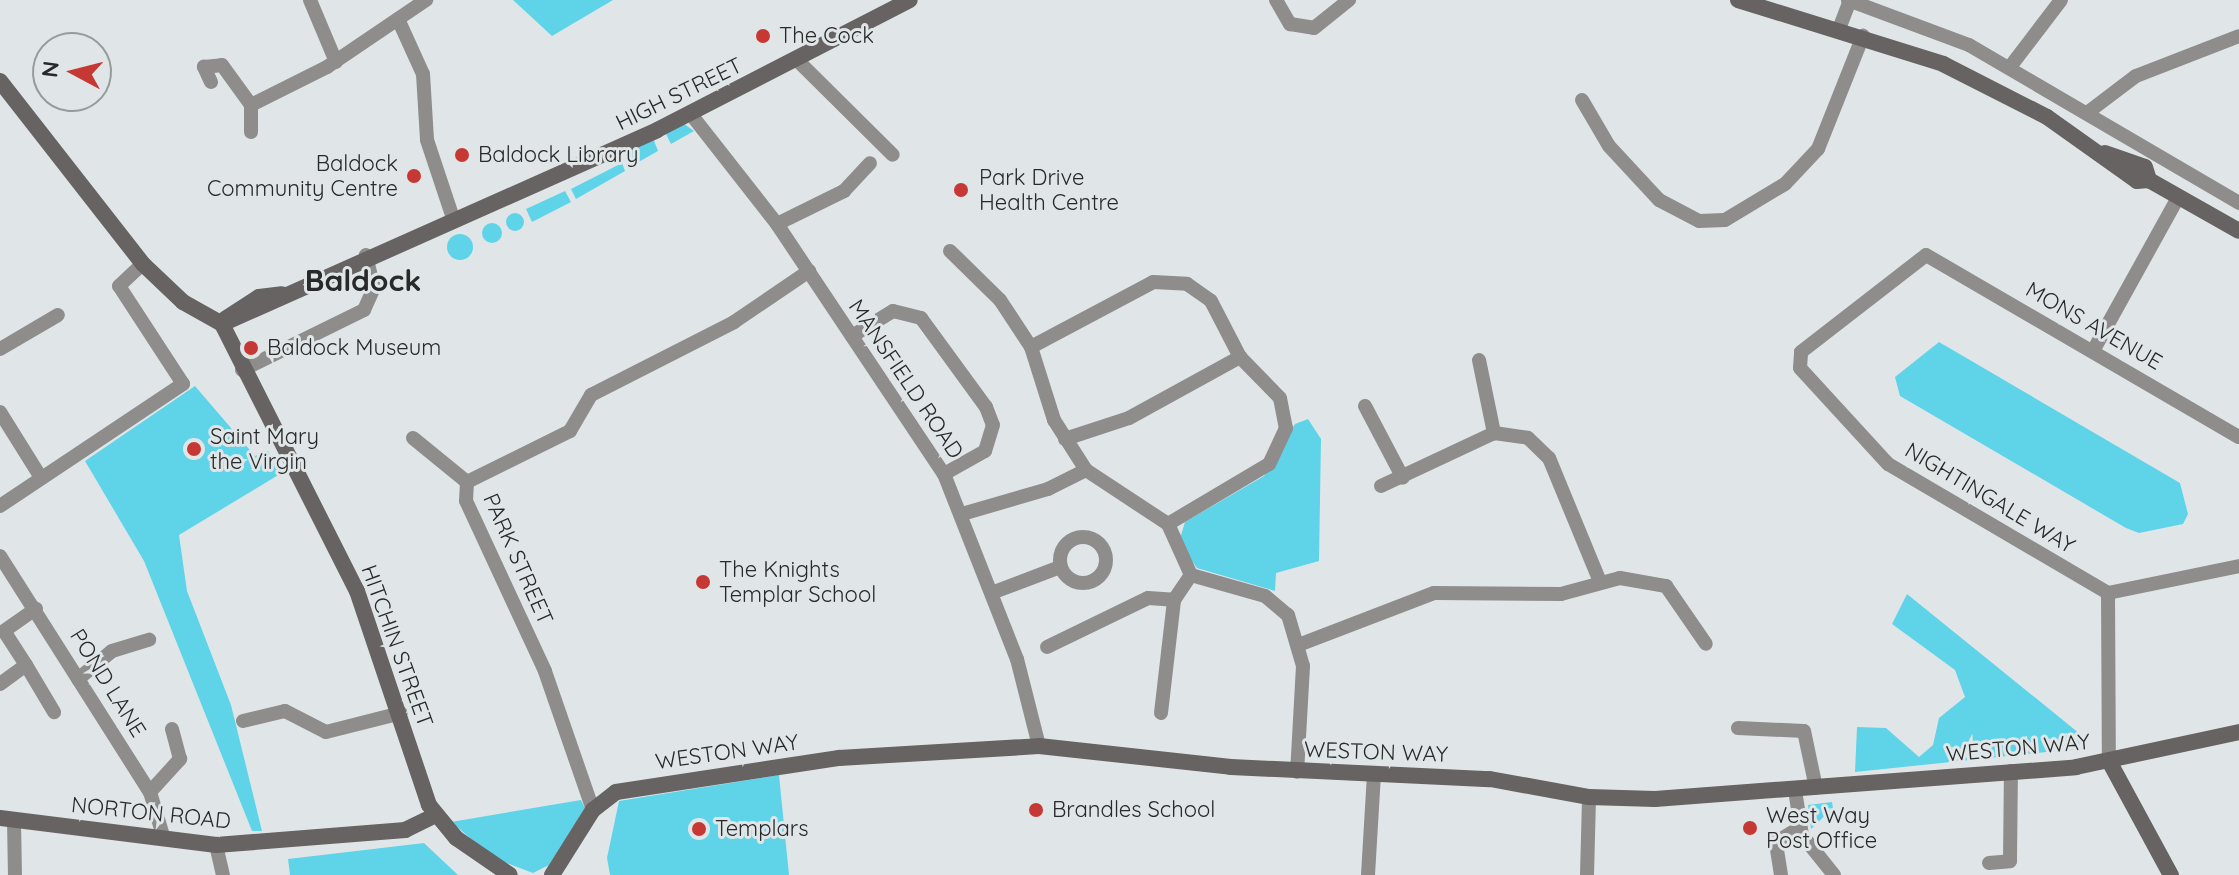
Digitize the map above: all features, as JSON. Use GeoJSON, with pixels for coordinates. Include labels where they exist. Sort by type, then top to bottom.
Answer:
{"type":"FeatureCollection","features":[{"type":"Feature","properties":{"kind":"street"},"geometry":{"type":"LineString","coordinates":[[310,0],[336,62]]}},
{"type":"Feature","properties":{"kind":"street"},"geometry":{"type":"LineString","coordinates":[[251,105],[336,62],[426,0]]}},
{"type":"Feature","properties":{"kind":"street","name":"HIGH STREET"},"geometry":{"type":"LineString","coordinates":[[222,324],[366,255],[690,113],[910,0]]}},
{"type":"Feature","properties":{"kind":"street"},"geometry":{"type":"LineString","coordinates":[[1276,0],[1290,24],[1314,28],[1349,0]]}},
{"type":"Feature","properties":{"kind":"street"},"geometry":{"type":"LineString","coordinates":[[1738,0],[1863,36],[1943,64],[2047,117],[2105,153],[2114,168],[2149,180],[2239,231]]}},
{"type":"Feature","properties":{"kind":"street"},"geometry":{"type":"LineString","coordinates":[[1839,29],[1849,0],[1945,33],[2010,67],[2239,203]]}},
{"type":"Feature","properties":{"kind":"street"},"geometry":{"type":"LineString","coordinates":[[2010,67],[2061,0]]}},
{"type":"Feature","properties":{"kind":"street"},"geometry":{"type":"LineString","coordinates":[[398,19],[423,74],[427,140],[453,218]]}},
{"type":"Feature","properties":{"kind":"street"},"geometry":{"type":"LineString","coordinates":[[1582,100],[1609,146],[1659,200],[1699,221],[1725,220],[1785,184],[1818,149],[1863,36]]}},
{"type":"Feature","properties":{"kind":"street"},"geometry":{"type":"LineString","coordinates":[[2087,113],[2136,76],[2239,36]]}},
{"type":"Feature","properties":{"kind":"street"},"geometry":{"type":"LineString","coordinates":[[796,59],[893,155]]}},
{"type":"Feature","properties":{"kind":"street"},"geometry":{"type":"LineString","coordinates":[[211,82],[204,67],[222,65],[251,105],[251,132]]}},
{"type":"Feature","properties":{"kind":"street"},"geometry":{"type":"LineString","coordinates":[[0,81],[143,264],[222,324]]}},
{"type":"Feature","properties":{"kind":"street"},"geometry":{"type":"LineString","coordinates":[[2047,117],[2059,96]]}},
{"type":"Feature","properties":{"kind":"street","name":"MANSFIELD ROAD"},"geometry":{"type":"LineString","coordinates":[[690,113],[777,224],[944,474],[994,592],[1039,746]]}},
{"type":"Feature","properties":{"kind":"street"},"geometry":{"type":"LineString","coordinates":[[777,224],[844,191],[870,163]]}},
{"type":"Feature","properties":{"kind":"street"},"geometry":{"type":"LineString","coordinates":[[2093,351],[2179,196]]}},
{"type":"Feature","properties":{"kind":"street"},"geometry":{"type":"LineString","coordinates":[[950,251],[1000,300],[1031,347],[1065,439],[1086,470],[1168,524],[1172,546],[1191,575],[1272,599],[1301,644],[1297,772]]}},
{"type":"Feature","properties":{"kind":"street"},"geometry":{"type":"LineString","coordinates":[[242,370],[364,310],[374,288],[366,255]]}},
{"type":"Feature","properties":{"kind":"street","name":"MONS AVENUE"},"geometry":{"type":"LineString","coordinates":[[1799,357],[1926,255],[2239,437]]}},
{"type":"Feature","properties":{"kind":"street"},"geometry":{"type":"LineString","coordinates":[[0,506],[40,476],[183,384],[119,286],[143,264]]}},
{"type":"Feature","properties":{"kind":"street","name":"PARK STREET"},"geometry":{"type":"LineString","coordinates":[[593,810],[545,671],[466,501],[467,482],[570,431],[591,395],[734,322],[809,271]]}},
{"type":"Feature","properties":{"kind":"street"},"geometry":{"type":"LineString","coordinates":[[1031,347],[1141,287],[1178,282],[1211,301],[1240,357],[1280,398],[1283,439],[1269,464],[1232,492],[1168,524]]}},
{"type":"Feature","properties":{"kind":"street"},"geometry":{"type":"LineString","coordinates":[[852,336],[893,311],[921,318],[986,407],[993,425],[985,451],[944,474]]}},
{"type":"Feature","properties":{"kind":"street"},"geometry":{"type":"LineString","coordinates":[[0,349],[58,315]]}},
{"type":"Feature","properties":{"kind":"street","name":"HITCHIN STREET"},"geometry":{"type":"LineString","coordinates":[[222,324],[242,370],[347,570],[436,815],[479,858],[510,875]]}},
{"type":"Feature","properties":{"kind":"street"},"geometry":{"type":"LineString","coordinates":[[1065,439],[1129,418],[1240,357]]}},
{"type":"Feature","properties":{"kind":"street","name":"NIGHTINGALE WAY"},"geometry":{"type":"LineString","coordinates":[[1799,357],[1800,368],[1888,464],[2108,593]]}},
{"type":"Feature","properties":{"kind":"street"},"geometry":{"type":"LineString","coordinates":[[1479,360],[1494,433]]}},
{"type":"Feature","properties":{"kind":"street"},"geometry":{"type":"LineString","coordinates":[[1365,406],[1403,478]]}},
{"type":"Feature","properties":{"kind":"street"},"geometry":{"type":"LineString","coordinates":[[0,412],[40,476]]}},
{"type":"Feature","properties":{"kind":"street"},"geometry":{"type":"LineString","coordinates":[[1381,486],[1494,433],[1528,438],[1549,458],[1600,582]]}},
{"type":"Feature","properties":{"kind":"street"},"geometry":{"type":"LineString","coordinates":[[413,438],[467,482]]}},
{"type":"Feature","properties":{"kind":"street"},"geometry":{"type":"LineString","coordinates":[[962,514],[1086,470]]}},
{"type":"Feature","properties":{"kind":"street","name":"POND LANE"},"geometry":{"type":"LineString","coordinates":[[0,556],[150,792],[164,839]]}},
{"type":"Feature","properties":{"kind":"street"},"geometry":{"type":"LineString","coordinates":[[2171,875],[2109,761],[2108,593],[2239,566]]}},
{"type":"Feature","properties":{"kind":"street"},"geometry":{"type":"LineString","coordinates":[[994,592],[1060,567]]}},
{"type":"Feature","properties":{"kind":"street"},"geometry":{"type":"LineString","coordinates":[[1161,713],[1174,600],[1191,575]]}},
{"type":"Feature","properties":{"kind":"street"},"geometry":{"type":"LineString","coordinates":[[1301,644],[1434,593],[1561,594],[1600,582],[1637,578],[1666,586],[1706,644]]}},
{"type":"Feature","properties":{"kind":"street"},"geometry":{"type":"LineString","coordinates":[[1047,647],[1148,598],[1174,600]]}},
{"type":"Feature","properties":{"kind":"street"},"geometry":{"type":"LineString","coordinates":[[36,609],[4,631],[54,712]]}},
{"type":"Feature","properties":{"kind":"street"},"geometry":{"type":"LineString","coordinates":[[78,679],[112,651],[149,640]]}},
{"type":"Feature","properties":{"kind":"street"},"geometry":{"type":"LineString","coordinates":[[0,684],[26,665]]}},
{"type":"Feature","properties":{"kind":"street"},"geometry":{"type":"LineString","coordinates":[[243,721],[285,711],[326,732],[401,713]]}},
{"type":"Feature","properties":{"kind":"street"},"geometry":{"type":"LineString","coordinates":[[1738,728],[1804,731],[1816,788]]}},
{"type":"Feature","properties":{"kind":"street"},"geometry":{"type":"LineString","coordinates":[[150,792],[180,759],[172,729]]}},
{"type":"Feature","properties":{"kind":"street","name":"WESTON WAY"},"geometry":{"type":"LineString","coordinates":[[552,875],[593,810],[616,792],[839,758],[1039,746],[1297,772],[1490,779],[1589,797],[1795,790],[2011,771],[2109,761],[2239,732]]}},
{"type":"Feature","properties":{"kind":"street"},"geometry":{"type":"LineString","coordinates":[[1989,863],[2010,861],[2011,771]]}},
{"type":"Feature","properties":{"kind":"street"},"geometry":{"type":"LineString","coordinates":[[1368,875],[1374,774]]}},
{"type":"Feature","properties":{"kind":"street"},"geometry":{"type":"LineString","coordinates":[[1795,790],[1799,828],[1834,875]]}},
{"type":"Feature","properties":{"kind":"street"},"geometry":{"type":"LineString","coordinates":[[1587,875],[1589,797]]}},
{"type":"Feature","properties":{"kind":"street","name":"NORTON ROAD"},"geometry":{"type":"LineString","coordinates":[[7,819],[216,845],[405,830],[436,815]]}},
{"type":"Feature","properties":{"kind":"street"},"geometry":{"type":"LineString","coordinates":[[7,819],[15,875]]}},
{"type":"Feature","properties":{"kind":"street"},"geometry":{"type":"LineString","coordinates":[[1781,875],[1776,842],[1799,828]]}},
{"type":"Feature","properties":{"kind":"street"},"geometry":{"type":"LineString","coordinates":[[216,845],[223,875]]}},
{"type":"Feature","properties":{"kind":"shaded area"},"geometry":{"type":"Polygon","coordinates":[[[513,0],[613,0],[552,36],[513,0]]]}},
{"type":"Feature","properties":{"kind":"shaded area"},"geometry":{"type":"Polygon","coordinates":[[[683,123],[694,131],[671,144],[665,132],[683,123]]]}},
{"type":"Feature","properties":{"kind":"shaded area"},"geometry":{"type":"Polygon","coordinates":[[[653,138],[658,151],[635,164],[628,149],[653,138]]]}},
{"type":"Feature","properties":{"kind":"shaded area"},"geometry":{"type":"Polygon","coordinates":[[[622,163],[625,171],[576,199],[571,189],[622,163]]]}},
{"type":"Feature","properties":{"kind":"shaded area"},"geometry":{"type":"Polygon","coordinates":[[[565,191],[571,202],[532,222],[526,209],[565,191]]]}},
{"type":"Feature","properties":{"kind":"shaded area"},"geometry":{"type":"Polygon","coordinates":[[[515,213],[524,222],[515,231],[506,222],[515,213]]]}},
{"type":"Feature","properties":{"kind":"shaded area"},"geometry":{"type":"Polygon","coordinates":[[[488,223],[496,223],[502,233],[496,243],[488,243],[482,237],[482,229],[488,223]]]}},
{"type":"Feature","properties":{"kind":"shaded area"},"geometry":{"type":"Polygon","coordinates":[[[460,234],[469,238],[473,247],[469,256],[460,260],[451,256],[447,247],[451,238],[460,234]]]}},
{"type":"Feature","properties":{"kind":"shaded area"},"geometry":{"type":"Polygon","coordinates":[[[1939,342],[2180,483],[2188,514],[2183,524],[2139,533],[2126,528],[1900,396],[1895,377],[1939,342]]]}},
{"type":"Feature","properties":{"kind":"shaded area"},"geometry":{"type":"Polygon","coordinates":[[[195,386],[255,456],[268,451],[280,474],[179,535],[187,591],[231,705],[262,831],[252,831],[144,561],[85,461],[195,386]]]}},
{"type":"Feature","properties":{"kind":"shaded area"},"geometry":{"type":"Polygon","coordinates":[[[1308,419],[1321,439],[1319,561],[1276,573],[1275,591],[1197,568],[1179,542],[1185,522],[1264,476],[1295,424],[1308,419]]]}},
{"type":"Feature","properties":{"kind":"shaded area"},"geometry":{"type":"Polygon","coordinates":[[[1907,594],[2085,738],[2076,749],[1855,772],[1857,727],[1886,728],[1919,757],[1933,745],[1939,718],[1965,697],[1955,670],[1892,624],[1907,594]]]}},
{"type":"Feature","properties":{"kind":"shaded area","name":"Templars"},"geometry":{"type":"Polygon","coordinates":[[[779,775],[789,875],[610,875],[607,858],[619,801],[779,775]]]}},
{"type":"Feature","properties":{"kind":"shaded area"},"geometry":{"type":"Polygon","coordinates":[[[581,800],[585,808],[549,865],[533,873],[494,858],[451,822],[581,800]]]}},
{"type":"Feature","properties":{"kind":"shaded area"},"geometry":{"type":"Polygon","coordinates":[[[1832,802],[1833,808],[1811,829],[1808,805],[1832,802]]]}},
{"type":"Feature","properties":{"kind":"shaded area"},"geometry":{"type":"Polygon","coordinates":[[[424,843],[458,875],[290,875],[288,859],[424,843]]]}},
{"type":"Feature","properties":{"kind":"place","name":"The Cock"},"geometry":{"type":"Point","coordinates":[763,36]}},
{"type":"Feature","properties":{"kind":"place","name":"Baldock Library"},"geometry":{"type":"Point","coordinates":[462,155]}},
{"type":"Feature","properties":{"kind":"place","name":"Baldock Community Centre"},"geometry":{"type":"Point","coordinates":[414,176]}},
{"type":"Feature","properties":{"kind":"place","name":"Park Drive Health Centre"},"geometry":{"type":"Point","coordinates":[961,190]}},
{"type":"Feature","properties":{"kind":"place","name":"Baldock Museum"},"geometry":{"type":"Point","coordinates":[251,348]}},
{"type":"Feature","properties":{"kind":"place","name":"Saint Mary the Virgin"},"geometry":{"type":"Point","coordinates":[194,449]}},
{"type":"Feature","properties":{"kind":"place","name":"The Knights Templar School"},"geometry":{"type":"Point","coordinates":[703,582]}},
{"type":"Feature","properties":{"kind":"place","name":"Brandles School"},"geometry":{"type":"Point","coordinates":[1036,810]}},
{"type":"Feature","properties":{"kind":"place","name":"West Way Post Office"},"geometry":{"type":"Point","coordinates":[1750,828]}},
{"type":"Feature","properties":{"kind":"place","name":"Templars"},"geometry":{"type":"Point","coordinates":[699,829]}},
{"type":"Feature","properties":{"kind":"district","name":"Baldock"},"geometry":{"type":"Point","coordinates":[363,280]}}]}
